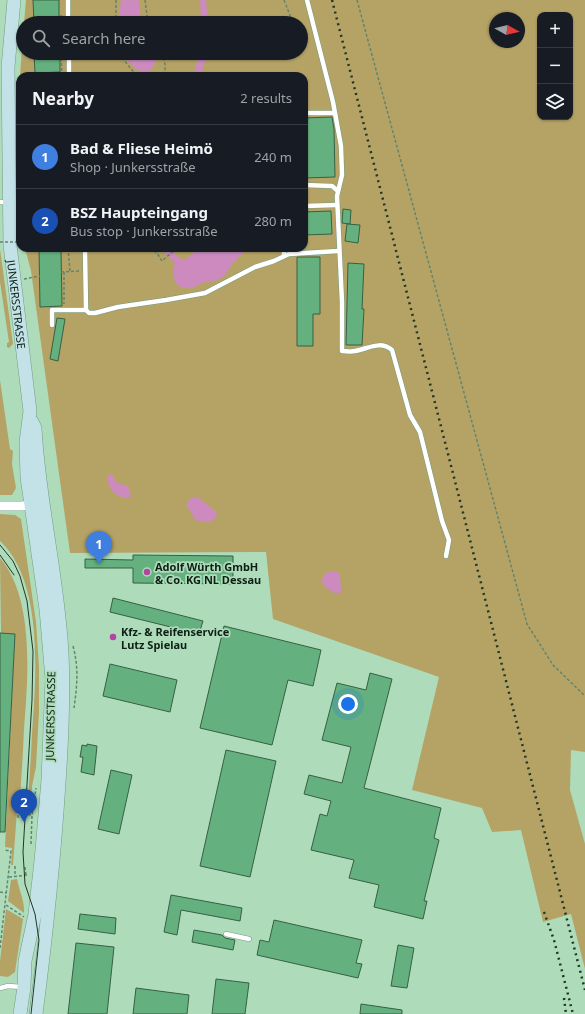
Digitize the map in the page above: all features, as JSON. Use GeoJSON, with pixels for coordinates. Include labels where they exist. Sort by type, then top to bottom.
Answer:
{"type":"FeatureCollection","features":[{"type":"Feature","properties":{"kind":"main road","name":"JUNKERSSTRASSE"},"geometry":{"type":"LineString","coordinates":[[14,0],[8,67],[10,245],[22,336],[30,417],[26,442],[27,478],[36,504],[60,623],[63,686],[57,813],[45,945],[36,1014]]}},
{"type":"Feature","properties":{"kind":"main road","name":"JUNKERSSTRASSE"},"geometry":{"type":"LineString","coordinates":[[20,1014],[24,987],[25,961],[35,914],[41,861],[48,780],[52,679],[49,630],[36,504]]}},
{"type":"Feature","properties":{"kind":"street"},"geometry":{"type":"LineString","coordinates":[[0,506],[36,504]]}},
{"type":"Feature","properties":{"kind":"lane"},"geometry":{"type":"LineString","coordinates":[[68,0],[68,16]]}},
{"type":"Feature","properties":{"kind":"lane"},"geometry":{"type":"LineString","coordinates":[[307,0],[335,113],[341,146],[342,175],[338,191],[337,205],[338,251],[342,302],[342,351],[355,351],[376,345],[388,346],[392,350],[410,415],[420,432],[440,514],[449,540],[446,556]]}},
{"type":"Feature","properties":{"kind":"lane"},"geometry":{"type":"LineString","coordinates":[[69,60],[69,72]]}},
{"type":"Feature","properties":{"kind":"lane"},"geometry":{"type":"LineString","coordinates":[[308,113],[335,113]]}},
{"type":"Feature","properties":{"kind":"lane"},"geometry":{"type":"LineString","coordinates":[[308,185],[332,186],[338,191]]}},
{"type":"Feature","properties":{"kind":"lane"},"geometry":{"type":"LineString","coordinates":[[308,206],[337,205]]}},
{"type":"Feature","properties":{"kind":"lane"},"geometry":{"type":"LineString","coordinates":[[52,325],[52,310],[86,310],[89,313],[95,313],[118,307],[205,293],[255,267],[289,254],[338,251]]}},
{"type":"Feature","properties":{"kind":"lane"},"geometry":{"type":"LineString","coordinates":[[85,252],[86,310]]}},
{"type":"Feature","properties":{"kind":"lane"},"geometry":{"type":"LineString","coordinates":[[226,934],[249,939]]}},
{"type":"Feature","properties":{"kind":"lane"},"geometry":{"type":"LineString","coordinates":[[0,988],[15,985],[24,987]]}},
{"type":"Feature","properties":{"kind":"path"},"geometry":{"type":"LineString","coordinates":[[116,0],[116,16]]}},
{"type":"Feature","properties":{"kind":"path"},"geometry":{"type":"LineString","coordinates":[[144,0],[147,16]]}},
{"type":"Feature","properties":{"kind":"path"},"geometry":{"type":"LineString","coordinates":[[284,0],[290,16]]}},
{"type":"Feature","properties":{"kind":"path"},"geometry":{"type":"LineString","coordinates":[[357,0],[527,624],[553,665],[585,696]]}},
{"type":"Feature","properties":{"kind":"path"},"geometry":{"type":"LineString","coordinates":[[61,60],[62,72]]}},
{"type":"Feature","properties":{"kind":"path"},"geometry":{"type":"LineString","coordinates":[[124,60],[133,72]]}},
{"type":"Feature","properties":{"kind":"path"},"geometry":{"type":"LineString","coordinates":[[164,60],[166,65],[165,72]]}},
{"type":"Feature","properties":{"kind":"path"},"geometry":{"type":"LineString","coordinates":[[0,242],[16,242]]}},
{"type":"Feature","properties":{"kind":"path"},"geometry":{"type":"LineString","coordinates":[[68,252],[70,272]]}},
{"type":"Feature","properties":{"kind":"path"},"geometry":{"type":"LineString","coordinates":[[156,252],[162,261],[173,252]]}},
{"type":"Feature","properties":{"kind":"path"},"geometry":{"type":"LineString","coordinates":[[64,310],[62,272],[85,271]]}},
{"type":"Feature","properties":{"kind":"path"},"geometry":{"type":"LineString","coordinates":[[14,280],[40,276]]}},
{"type":"Feature","properties":{"kind":"path"},"geometry":{"type":"LineString","coordinates":[[31,846],[32,815],[37,783]]}},
{"type":"Feature","properties":{"kind":"path"},"geometry":{"type":"LineString","coordinates":[[18,818],[18,813],[28,816],[32,815]]}},
{"type":"Feature","properties":{"kind":"path"},"geometry":{"type":"LineString","coordinates":[[0,948],[11,851],[4,850]]}},
{"type":"Feature","properties":{"kind":"path"},"geometry":{"type":"LineString","coordinates":[[14,866],[15,876]]}},
{"type":"Feature","properties":{"kind":"path"},"geometry":{"type":"LineString","coordinates":[[25,866],[26,875]]}},
{"type":"Feature","properties":{"kind":"path"},"geometry":{"type":"LineString","coordinates":[[8,877],[31,874]]}},
{"type":"Feature","properties":{"kind":"path"},"geometry":{"type":"LineString","coordinates":[[0,892],[7,893]]}},
{"type":"Feature","properties":{"kind":"path"},"geometry":{"type":"LineString","coordinates":[[5,905],[26,918],[27,913]]}},
{"type":"Feature","properties":{"kind":"shaded area"},"geometry":{"type":"Polygon","coordinates":[[[26,0],[585,0],[585,752],[571,750],[570,790],[585,844],[585,969],[571,914],[543,922],[521,830],[492,832],[482,808],[412,790],[439,677],[273,619],[266,552],[70,553],[31,271],[26,252],[308,252],[308,72],[20,72],[21,60],[308,60],[308,16],[25,16],[26,0]]]}},
{"type":"Feature","properties":{"kind":"shaded area"},"geometry":{"type":"Polygon","coordinates":[[[121,0],[138,0],[140,6],[140,16],[119,16],[121,0]]]}},
{"type":"Feature","properties":{"kind":"shaded area"},"geometry":{"type":"Polygon","coordinates":[[[200,0],[206,0],[207,16],[201,16],[200,0]]]}},
{"type":"Feature","properties":{"kind":"shaded area"},"geometry":{"type":"Polygon","coordinates":[[[127,60],[156,60],[149,71],[140,71],[127,60]]]}},
{"type":"Feature","properties":{"kind":"shaded area"},"geometry":{"type":"Polygon","coordinates":[[[198,60],[206,60],[201,72],[194,72],[198,60]]]}},
{"type":"Feature","properties":{"kind":"shaded area"},"geometry":{"type":"Polygon","coordinates":[[[0,249],[13,344],[9,348],[7,347],[7,343],[9,342],[0,282],[0,249]]]}},
{"type":"Feature","properties":{"kind":"shaded area"},"geometry":{"type":"Polygon","coordinates":[[[164,252],[173,252],[179,258],[186,259],[195,252],[244,252],[232,264],[223,277],[191,288],[181,287],[175,281],[173,273],[175,263],[164,252]]]}},
{"type":"Feature","properties":{"kind":"shaded area"},"geometry":{"type":"Polygon","coordinates":[[[0,380],[10,449],[13,451],[12,464],[16,488],[12,495],[0,495],[0,380]]]}},
{"type":"Feature","properties":{"kind":"shaded area"},"geometry":{"type":"Polygon","coordinates":[[[110,474],[117,483],[128,486],[131,496],[129,498],[116,494],[111,489],[107,477],[110,474]]]}},
{"type":"Feature","properties":{"kind":"shaded area"},"geometry":{"type":"Polygon","coordinates":[[[194,497],[199,498],[216,512],[217,515],[213,520],[210,522],[204,522],[194,519],[192,513],[186,505],[190,499],[194,497]]]}},
{"type":"Feature","properties":{"kind":"shaded area"},"geometry":{"type":"Polygon","coordinates":[[[0,514],[15,515],[21,519],[36,622],[39,667],[39,712],[36,767],[32,786],[30,812],[27,812],[35,686],[34,632],[31,605],[24,581],[14,559],[0,541],[0,514]]]}},
{"type":"Feature","properties":{"kind":"shaded area"},"geometry":{"type":"Polygon","coordinates":[[[0,558],[11,575],[19,595],[27,640],[27,687],[23,760],[13,865],[11,865],[12,848],[5,847],[15,634],[1,633],[0,558]]]}},
{"type":"Feature","properties":{"kind":"shaded area"},"geometry":{"type":"Polygon","coordinates":[[[336,571],[340,575],[340,593],[334,593],[322,584],[323,576],[328,572],[336,571]]]}},
{"type":"Feature","properties":{"kind":"shaded area"},"geometry":{"type":"Polygon","coordinates":[[[17,879],[23,900],[24,913],[8,901],[11,880],[17,879]]]}},
{"type":"Feature","properties":{"kind":"shaded area"},"geometry":{"type":"Polygon","coordinates":[[[6,909],[23,919],[15,972],[8,977],[0,976],[0,961],[6,909]]]}},
{"type":"Feature","properties":{"kind":"building"},"geometry":{"type":"Polygon","coordinates":[[[33,0],[59,0],[59,16],[34,16],[33,0]]]}},
{"type":"Feature","properties":{"kind":"building"},"geometry":{"type":"Polygon","coordinates":[[[34,60],[60,60],[60,72],[35,72],[34,60]]]}},
{"type":"Feature","properties":{"kind":"building"},"geometry":{"type":"Polygon","coordinates":[[[332,117],[334,129],[335,177],[308,178],[308,118],[332,117]]]}},
{"type":"Feature","properties":{"kind":"building"},"geometry":{"type":"Polygon","coordinates":[[[343,209],[351,210],[350,224],[342,223],[343,209]]]}},
{"type":"Feature","properties":{"kind":"building"},"geometry":{"type":"Polygon","coordinates":[[[331,211],[332,234],[308,235],[308,212],[331,211]]]}},
{"type":"Feature","properties":{"kind":"building"},"geometry":{"type":"Polygon","coordinates":[[[347,224],[360,225],[358,243],[345,241],[347,224]]]}},
{"type":"Feature","properties":{"kind":"building"},"geometry":{"type":"Polygon","coordinates":[[[39,252],[61,252],[62,306],[40,307],[39,252]]]}},
{"type":"Feature","properties":{"kind":"building"},"geometry":{"type":"Polygon","coordinates":[[[297,257],[320,257],[320,314],[313,314],[313,346],[297,346],[297,257]]]}},
{"type":"Feature","properties":{"kind":"building"},"geometry":{"type":"Polygon","coordinates":[[[348,263],[364,264],[362,345],[346,345],[348,263]]]}},
{"type":"Feature","properties":{"kind":"building"},"geometry":{"type":"Polygon","coordinates":[[[57,318],[65,319],[58,361],[50,359],[57,318]]]}},
{"type":"Feature","properties":{"kind":"building"},"geometry":{"type":"Polygon","coordinates":[[[133,555],[233,556],[233,584],[133,583],[133,568],[85,568],[85,559],[133,560],[133,555]]]}},
{"type":"Feature","properties":{"kind":"building"},"geometry":{"type":"Polygon","coordinates":[[[113,598],[203,621],[199,634],[110,612],[113,598]]]}},
{"type":"Feature","properties":{"kind":"building"},"geometry":{"type":"Polygon","coordinates":[[[224,626],[321,650],[313,686],[288,680],[272,745],[200,728],[224,626]]]}},
{"type":"Feature","properties":{"kind":"building"},"geometry":{"type":"Polygon","coordinates":[[[0,633],[15,634],[5,832],[0,832],[0,633]]]}},
{"type":"Feature","properties":{"kind":"building"},"geometry":{"type":"Polygon","coordinates":[[[110,664],[177,680],[170,712],[103,696],[110,664]]]}},
{"type":"Feature","properties":{"kind":"building"},"geometry":{"type":"Polygon","coordinates":[[[370,673],[392,679],[364,788],[441,808],[434,838],[439,840],[424,901],[427,901],[423,919],[374,907],[379,885],[349,878],[354,860],[311,850],[320,814],[327,816],[331,801],[304,794],[309,775],[342,783],[351,747],[322,740],[337,683],[366,690],[370,673]]]}},
{"type":"Feature","properties":{"kind":"building"},"geometry":{"type":"Polygon","coordinates":[[[87,744],[97,746],[94,775],[81,772],[83,757],[80,757],[82,745],[87,746],[87,744]]]}},
{"type":"Feature","properties":{"kind":"building"},"geometry":{"type":"Polygon","coordinates":[[[226,750],[276,761],[250,877],[200,866],[226,750]]]}},
{"type":"Feature","properties":{"kind":"building"},"geometry":{"type":"Polygon","coordinates":[[[111,770],[132,775],[119,834],[98,829],[111,770]]]}},
{"type":"Feature","properties":{"kind":"building"},"geometry":{"type":"Polygon","coordinates":[[[171,895],[242,908],[240,921],[181,910],[177,935],[164,932],[171,895]]]}},
{"type":"Feature","properties":{"kind":"building"},"geometry":{"type":"Polygon","coordinates":[[[80,914],[116,918],[115,934],[78,929],[80,914]]]}},
{"type":"Feature","properties":{"kind":"building"},"geometry":{"type":"Polygon","coordinates":[[[274,920],[362,940],[356,963],[362,964],[358,978],[257,955],[260,940],[269,942],[274,920]]]}},
{"type":"Feature","properties":{"kind":"building"},"geometry":{"type":"Polygon","coordinates":[[[194,930],[222,935],[225,938],[235,940],[233,950],[192,942],[194,930]]]}},
{"type":"Feature","properties":{"kind":"building"},"geometry":{"type":"Polygon","coordinates":[[[76,943],[114,947],[107,1014],[68,1014],[76,943]]]}},
{"type":"Feature","properties":{"kind":"building"},"geometry":{"type":"Polygon","coordinates":[[[398,945],[414,948],[407,988],[391,986],[398,945]]]}},
{"type":"Feature","properties":{"kind":"building"},"geometry":{"type":"Polygon","coordinates":[[[216,979],[249,983],[245,1014],[212,1014],[216,979]]]}},
{"type":"Feature","properties":{"kind":"building"},"geometry":{"type":"Polygon","coordinates":[[[136,988],[189,995],[187,1014],[133,1014],[136,988]]]}},
{"type":"Feature","properties":{"kind":"building"},"geometry":{"type":"Polygon","coordinates":[[[361,1004],[402,1010],[402,1014],[360,1014],[361,1004]]]}},
{"type":"Feature","properties":{"kind":"tram line"},"geometry":{"type":"LineString","coordinates":[[0,545],[13,561],[20,576],[27,601],[33,651],[32,700],[23,852],[25,884],[35,914],[39,940],[31,1014]]}},
{"type":"Feature","properties":{"kind":"tram line"},"geometry":{"type":"LineString","coordinates":[[0,555],[14,575]]}},
{"type":"Feature","properties":{"kind":"railway"},"geometry":{"type":"LineString","coordinates":[[332,0],[585,990]]}},
{"type":"Feature","properties":{"kind":"railway"},"geometry":{"type":"LineString","coordinates":[[544,912],[554,940],[573,1014]]}},
{"type":"Feature","properties":{"kind":"railway"},"geometry":{"type":"LineString","coordinates":[[564,998],[566,1014]]}},
{"type":"Feature","properties":{"kind":"place","name":"Bad & Fliese Heimö"},"geometry":{"type":"Point","coordinates":[99,564]}},
{"type":"Feature","properties":{"kind":"place","name":"Adolf Würth GmbH & Co. KG NL Dessau"},"geometry":{"type":"Point","coordinates":[147,572]}},
{"type":"Feature","properties":{"kind":"place","name":"Kfz- & Reifenservice Lutz Spielau"},"geometry":{"type":"Point","coordinates":[113,637]}},
{"type":"Feature","properties":{"kind":"place","name":"BSZ Haupteingang"},"geometry":{"type":"Point","coordinates":[24,822]}}]}
